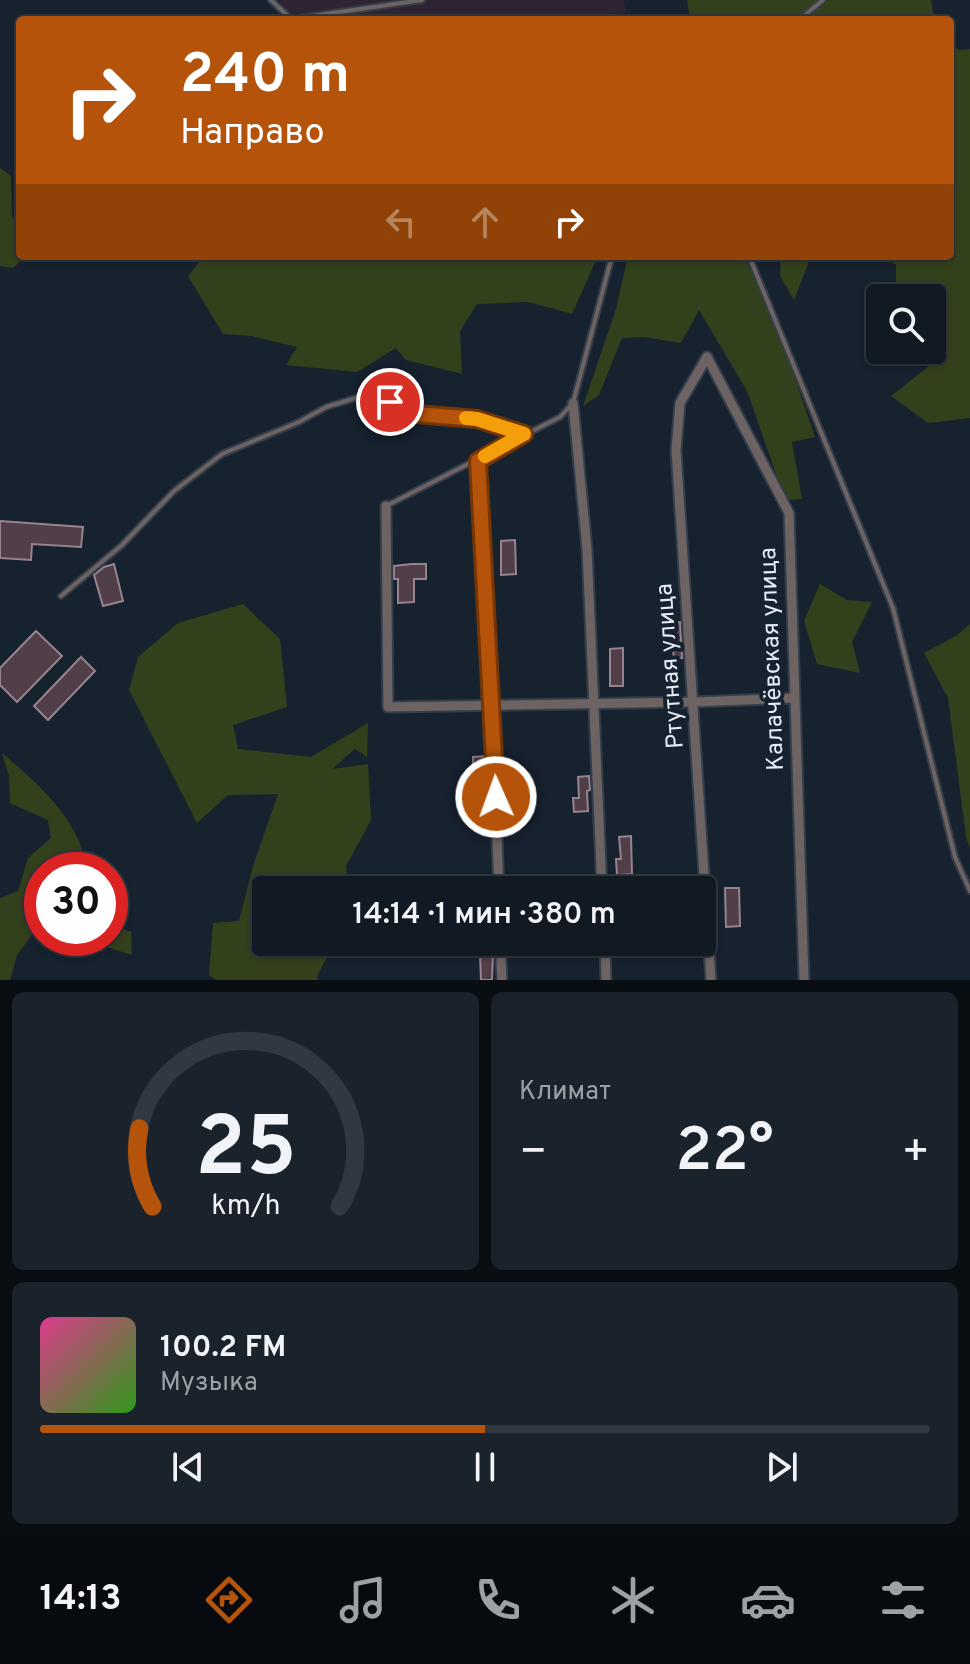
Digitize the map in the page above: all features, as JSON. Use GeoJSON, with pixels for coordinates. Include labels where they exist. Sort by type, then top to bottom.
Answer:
{"type":"FeatureCollection","features":[{"type":"Feature","properties":{"kind":"street","name":"Калачёвская улица"},"geometry":{"type":"LineString","coordinates":[[707,357],[789,513],[804,980]]}},
{"type":"Feature","properties":{"kind":"street","name":"Ртутная улица"},"geometry":{"type":"LineString","coordinates":[[707,357],[680,403],[676,450],[711,980]]}},
{"type":"Feature","properties":{"kind":"street"},"geometry":{"type":"LineString","coordinates":[[573,403],[587,549],[601,876]]}},
{"type":"Feature","properties":{"kind":"street"},"geometry":{"type":"LineString","coordinates":[[478,461],[498,876]]}},
{"type":"Feature","properties":{"kind":"street"},"geometry":{"type":"LineString","coordinates":[[386,506],[387,704],[392,708],[793,698]]}},
{"type":"Feature","properties":{"kind":"street"},"geometry":{"type":"LineString","coordinates":[[501,956],[502,980]]}},
{"type":"Feature","properties":{"kind":"street"},"geometry":{"type":"LineString","coordinates":[[605,956],[606,980]]}},
{"type":"Feature","properties":{"kind":"lane"},"geometry":{"type":"LineString","coordinates":[[271,0],[288,16]]}},
{"type":"Feature","properties":{"kind":"lane"},"geometry":{"type":"LineString","coordinates":[[312,16],[422,0]]}},
{"type":"Feature","properties":{"kind":"lane"},"geometry":{"type":"LineString","coordinates":[[804,16],[823,0]]}},
{"type":"Feature","properties":{"kind":"lane"},"geometry":{"type":"LineString","coordinates":[[386,506],[560,417],[573,403],[611,260]]}},
{"type":"Feature","properties":{"kind":"lane"},"geometry":{"type":"LineString","coordinates":[[751,260],[893,608],[955,857],[970,891]]}},
{"type":"Feature","properties":{"kind":"lane"},"geometry":{"type":"LineString","coordinates":[[61,596],[122,545],[174,491],[222,454],[299,422],[326,407],[359,397],[390,402],[416,414],[477,419],[524,434]]}},
{"type":"Feature","properties":{"kind":"shaded area"},"geometry":{"type":"Polygon","coordinates":[[[280,0],[624,0],[626,12],[597,16],[282,16],[280,0]]]}},
{"type":"Feature","properties":{"kind":"green space"},"geometry":{"type":"Polygon","coordinates":[[[687,0],[931,0],[933,16],[689,16],[687,0]]]}},
{"type":"Feature","properties":{"kind":"green space"},"geometry":{"type":"Polygon","coordinates":[[[954,47],[970,49],[970,418],[928,423],[891,396],[929,364],[946,364],[946,284],[896,284],[896,265],[889,260],[954,260],[954,47]]]}},
{"type":"Feature","properties":{"kind":"green space"},"geometry":{"type":"Polygon","coordinates":[[[0,168],[11,176],[16,260],[22,260],[13,268],[0,266],[0,168]]]}},
{"type":"Feature","properties":{"kind":"green space"},"geometry":{"type":"Polygon","coordinates":[[[201,260],[596,260],[572,314],[528,302],[477,304],[460,331],[462,374],[406,360],[396,348],[357,372],[286,365],[297,347],[252,336],[223,334],[188,276],[201,260]]]}},
{"type":"Feature","properties":{"kind":"green space"},"geometry":{"type":"Polygon","coordinates":[[[627,260],[745,260],[770,305],[815,437],[792,442],[802,499],[785,500],[747,391],[699,310],[681,343],[644,337],[622,338],[599,395],[583,406],[616,309],[627,260]]]}},
{"type":"Feature","properties":{"kind":"green space"},"geometry":{"type":"Polygon","coordinates":[[[781,260],[809,260],[794,300],[780,276],[781,260]]]}},
{"type":"Feature","properties":{"kind":"green space"},"geometry":{"type":"Polygon","coordinates":[[[820,584],[847,600],[872,602],[852,642],[860,673],[817,664],[804,621],[820,584]]]}},
{"type":"Feature","properties":{"kind":"green space"},"geometry":{"type":"Polygon","coordinates":[[[243,604],[280,639],[287,707],[233,725],[238,749],[311,757],[368,723],[367,757],[355,749],[332,769],[368,764],[371,820],[346,866],[347,876],[252,876],[252,956],[328,956],[317,976],[318,980],[216,980],[209,975],[213,923],[239,921],[253,866],[278,794],[228,795],[197,823],[129,690],[138,657],[178,623],[243,604]]]}},
{"type":"Feature","properties":{"kind":"green space"},"geometry":{"type":"Polygon","coordinates":[[[970,624],[970,848],[948,698],[924,653],[956,636],[970,624]]]}},
{"type":"Feature","properties":{"kind":"green space"},"geometry":{"type":"Polygon","coordinates":[[[2,753],[63,814],[80,842],[82,852],[35,852],[51,838],[48,820],[10,803],[9,776],[2,753]]]}},
{"type":"Feature","properties":{"kind":"green space"},"geometry":{"type":"Polygon","coordinates":[[[24,871],[24,946],[17,955],[10,980],[0,980],[0,898],[18,891],[24,871]]]}},
{"type":"Feature","properties":{"kind":"green space"},"geometry":{"type":"Polygon","coordinates":[[[128,931],[131,932],[132,955],[128,954],[128,931]]]}},
{"type":"Feature","properties":{"kind":"building"},"geometry":{"type":"Polygon","coordinates":[[[0,521],[83,527],[81,547],[32,544],[31,560],[0,558],[0,521]]]}},
{"type":"Feature","properties":{"kind":"building"},"geometry":{"type":"Polygon","coordinates":[[[515,540],[516,574],[501,575],[501,541],[515,540]]]}},
{"type":"Feature","properties":{"kind":"building"},"geometry":{"type":"Polygon","coordinates":[[[114,564],[123,601],[103,606],[94,575],[114,564]]]}},
{"type":"Feature","properties":{"kind":"building"},"geometry":{"type":"Polygon","coordinates":[[[426,564],[426,579],[414,579],[414,602],[398,603],[398,579],[394,579],[394,566],[426,564]]]}},
{"type":"Feature","properties":{"kind":"building"},"geometry":{"type":"Polygon","coordinates":[[[680,622],[682,658],[674,659],[670,623],[680,622]]]}},
{"type":"Feature","properties":{"kind":"building"},"geometry":{"type":"Polygon","coordinates":[[[36,631],[62,656],[17,702],[0,685],[0,668],[36,631]]]}},
{"type":"Feature","properties":{"kind":"building"},"geometry":{"type":"Polygon","coordinates":[[[623,648],[623,686],[610,686],[610,649],[623,648]]]}},
{"type":"Feature","properties":{"kind":"building"},"geometry":{"type":"Polygon","coordinates":[[[81,657],[95,671],[48,720],[34,706],[81,657]]]}},
{"type":"Feature","properties":{"kind":"building"},"geometry":{"type":"Polygon","coordinates":[[[486,756],[488,796],[474,796],[473,757],[486,756]]]}},
{"type":"Feature","properties":{"kind":"building"},"geometry":{"type":"Polygon","coordinates":[[[589,776],[588,811],[574,812],[573,798],[579,798],[578,777],[589,776]]]}},
{"type":"Feature","properties":{"kind":"building"},"geometry":{"type":"Polygon","coordinates":[[[631,836],[632,874],[617,875],[616,859],[621,859],[619,837],[631,836]]]}},
{"type":"Feature","properties":{"kind":"building"},"geometry":{"type":"Polygon","coordinates":[[[725,888],[739,888],[740,926],[726,927],[725,888]]]}},
{"type":"Feature","properties":{"kind":"building"},"geometry":{"type":"Polygon","coordinates":[[[480,956],[493,956],[492,980],[481,980],[480,956]]]}},
{"type":"Feature","properties":{"kind":"slow traffic"},"geometry":{"type":"LineString","coordinates":[[466,418],[524,434],[485,456]]}},
{"type":"Feature","properties":{"kind":"route"},"geometry":{"type":"LineString","coordinates":[[390,402],[416,414],[477,419],[524,434],[478,461],[496,797]]}}]}
